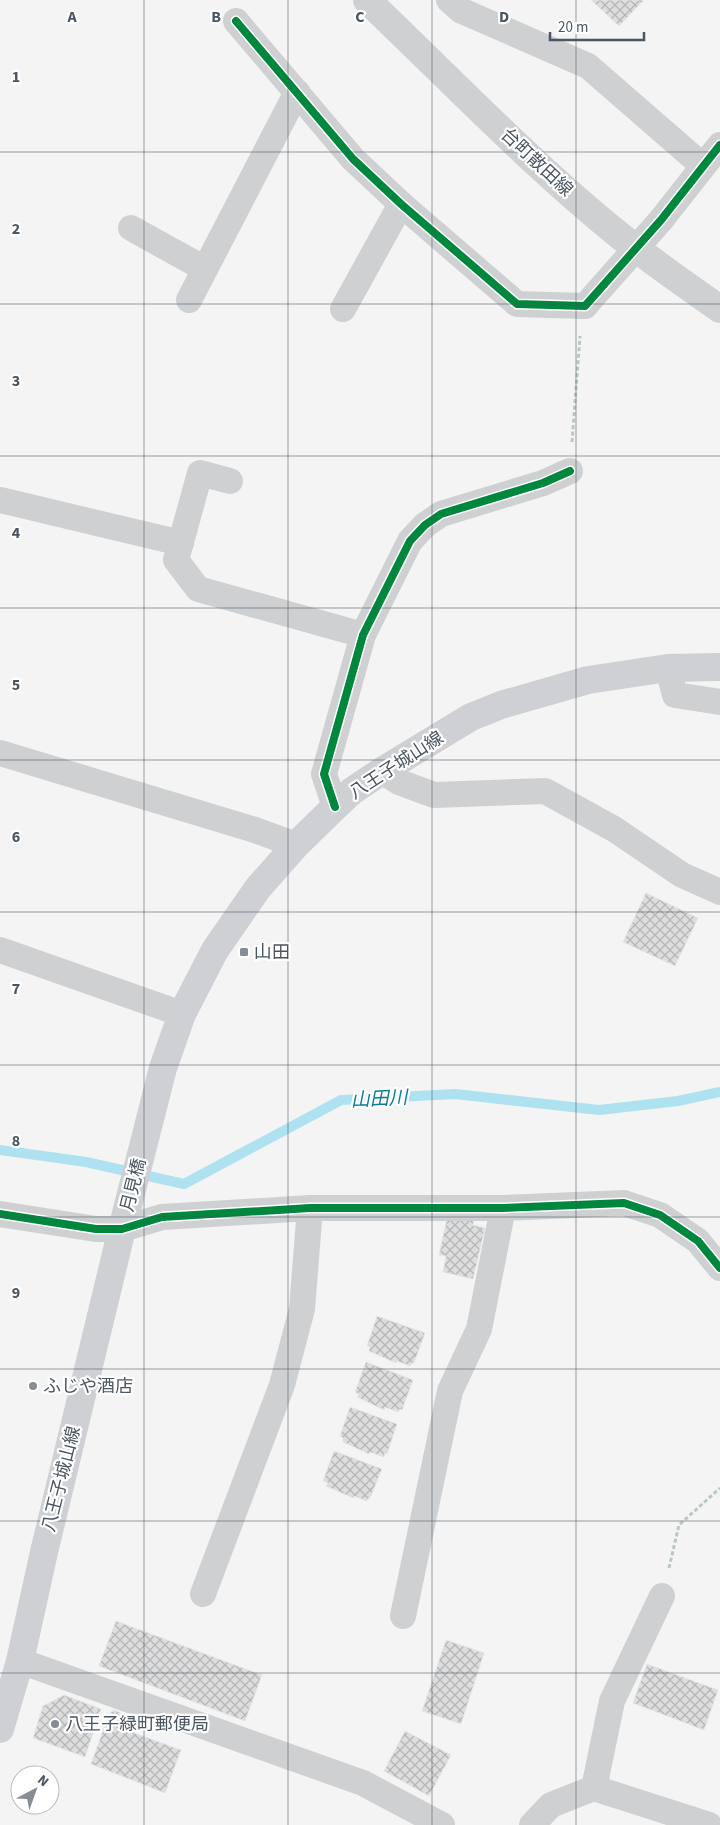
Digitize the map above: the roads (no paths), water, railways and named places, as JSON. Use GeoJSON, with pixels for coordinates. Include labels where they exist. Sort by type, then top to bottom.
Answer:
{"type":"FeatureCollection","features":[{"type":"Feature","properties":{"kind":"main road","name":"八王子城山線"},"geometry":{"type":"LineString","coordinates":[[145,1140],[163,1068],[182,1014],[215,950],[258,888],[296,845],[352,791],[471,717],[500,705],[588,680],[668,668],[720,667]]}},
{"type":"Feature","properties":{"kind":"main road","name":"月見橋"},"geometry":{"type":"LineString","coordinates":[[122,1229],[145,1140]]}},
{"type":"Feature","properties":{"kind":"main road","name":"八王子城山線"},"geometry":{"type":"LineString","coordinates":[[0,1729],[20,1661],[46,1542],[122,1229]]}},
{"type":"Feature","properties":{"kind":"street","name":"台町散田線"},"geometry":{"type":"LineString","coordinates":[[367,0],[585,206],[647,257],[720,309]]}},
{"type":"Feature","properties":{"kind":"street"},"geometry":{"type":"LineString","coordinates":[[449,0],[460,10],[588,66],[703,166]]}},
{"type":"Feature","properties":{"kind":"street"},"geometry":{"type":"LineString","coordinates":[[236,21],[353,159],[401,204],[517,304],[585,306],[661,220],[720,145]]}},
{"type":"Feature","properties":{"kind":"street"},"geometry":{"type":"LineString","coordinates":[[189,300],[297,92]]}},
{"type":"Feature","properties":{"kind":"street"},"geometry":{"type":"LineString","coordinates":[[343,309],[401,204]]}},
{"type":"Feature","properties":{"kind":"street"},"geometry":{"type":"LineString","coordinates":[[131,228],[205,269]]}},
{"type":"Feature","properties":{"kind":"street"},"geometry":{"type":"LineString","coordinates":[[334,807],[324,774],[363,635],[410,541],[425,525],[441,514],[543,482],[570,471]]}},
{"type":"Feature","properties":{"kind":"street"},"geometry":{"type":"LineString","coordinates":[[230,481],[200,474],[176,560],[198,589],[363,635]]}},
{"type":"Feature","properties":{"kind":"street"},"geometry":{"type":"LineString","coordinates":[[0,500],[181,543]]}},
{"type":"Feature","properties":{"kind":"street"},"geometry":{"type":"LineString","coordinates":[[668,668],[674,695],[720,702]]}},
{"type":"Feature","properties":{"kind":"street"},"geometry":{"type":"LineString","coordinates":[[0,753],[255,830],[296,845]]}},
{"type":"Feature","properties":{"kind":"street"},"geometry":{"type":"LineString","coordinates":[[382,771],[399,782],[434,794],[545,792],[614,829],[682,874],[720,892]]}},
{"type":"Feature","properties":{"kind":"street"},"geometry":{"type":"LineString","coordinates":[[0,950],[182,1014]]}},
{"type":"Feature","properties":{"kind":"street"},"geometry":{"type":"LineString","coordinates":[[0,1214],[96,1229],[122,1229],[162,1217],[310,1208],[503,1208],[624,1202],[660,1215],[698,1241],[720,1268]]}},
{"type":"Feature","properties":{"kind":"street"},"geometry":{"type":"LineString","coordinates":[[203,1594],[282,1385],[302,1310],[310,1208]]}},
{"type":"Feature","properties":{"kind":"street"},"geometry":{"type":"LineString","coordinates":[[403,1616],[450,1391],[478,1329],[503,1208]]}},
{"type":"Feature","properties":{"kind":"street"},"geometry":{"type":"LineString","coordinates":[[594,1788],[612,1701],[662,1596]]}},
{"type":"Feature","properties":{"kind":"street"},"geometry":{"type":"LineString","coordinates":[[20,1661],[363,1783],[442,1825]]}},
{"type":"Feature","properties":{"kind":"street"},"geometry":{"type":"LineString","coordinates":[[532,1825],[551,1805],[594,1788],[712,1820]]}},
{"type":"Feature","properties":{"kind":"waterway","name":"山田川"},"geometry":{"type":"LineString","coordinates":[[0,1150],[86,1162],[184,1184],[341,1100],[455,1094],[599,1110],[678,1101],[720,1092]]}},
{"type":"Feature","properties":{"kind":"place","name":"山田"},"geometry":{"type":"Point","coordinates":[244,952]}},
{"type":"Feature","properties":{"kind":"place","name":"ふじや酒店"},"geometry":{"type":"Point","coordinates":[33,1386]}},
{"type":"Feature","properties":{"kind":"place","name":"八王子緑町郵便局"},"geometry":{"type":"Point","coordinates":[55,1724]}}]}
